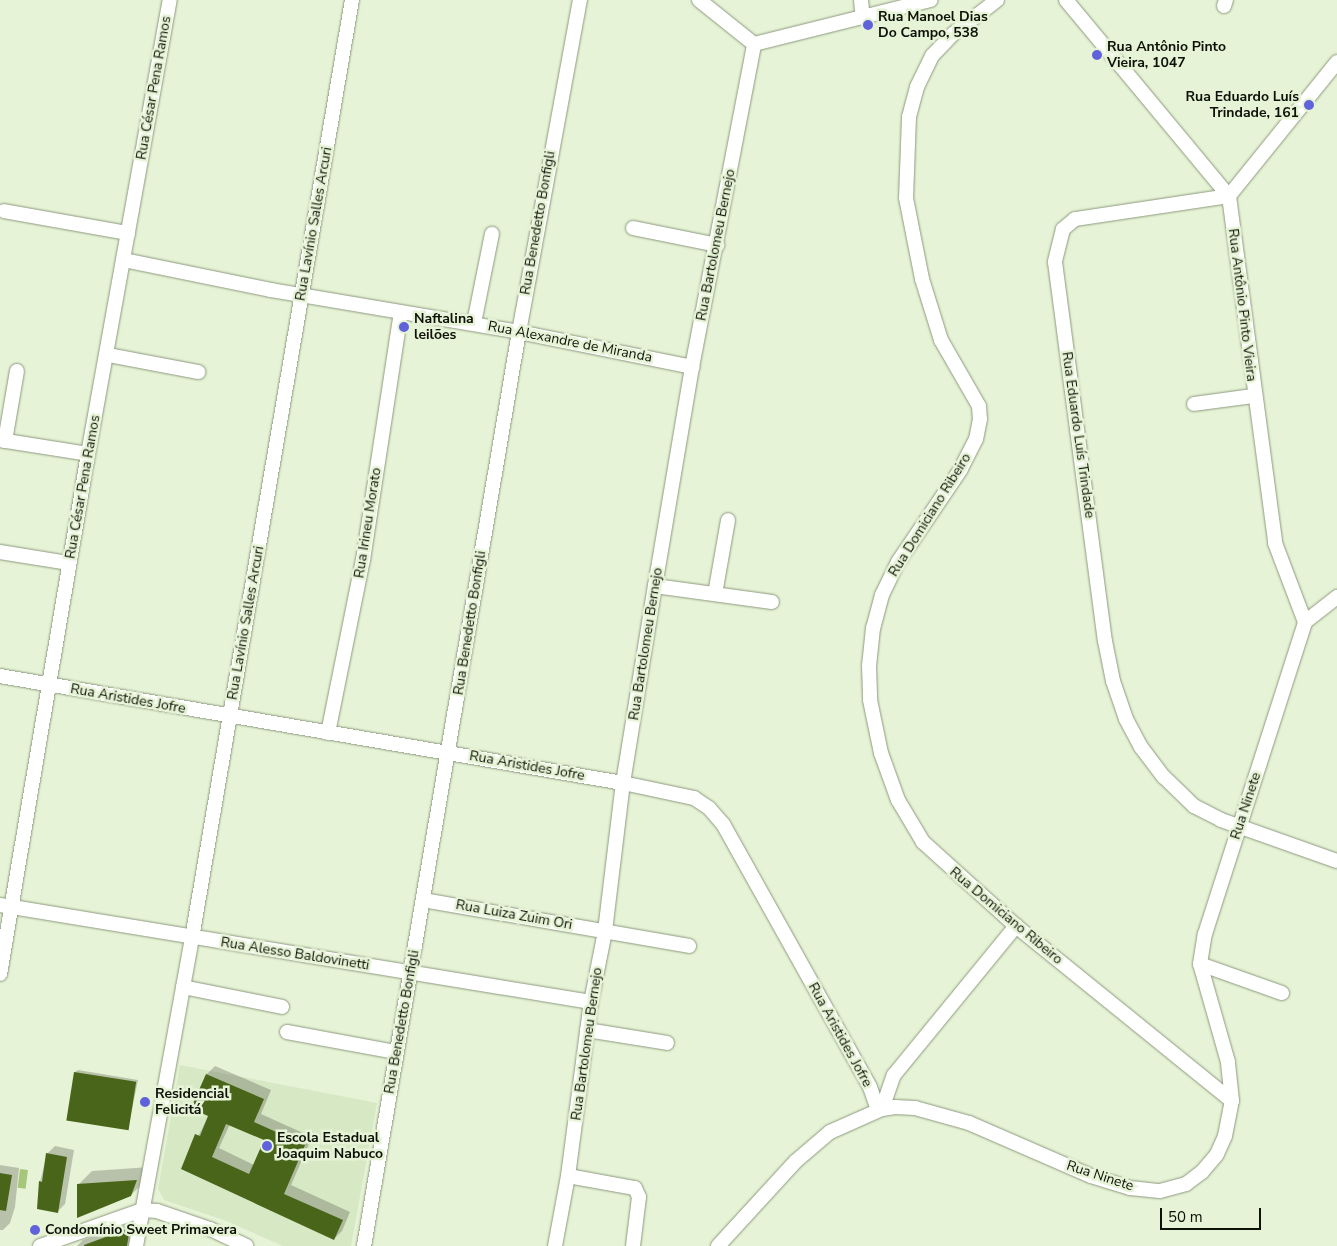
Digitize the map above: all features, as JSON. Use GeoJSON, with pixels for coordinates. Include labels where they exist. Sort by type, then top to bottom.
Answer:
{"type":"FeatureCollection","features":[{"type":"Feature","properties":{"kind":"street","name":"Rua César Pena Ramos"},"geometry":{"type":"LineString","coordinates":[[0,974],[6,906],[50,685],[88,454],[108,354],[170,0]]}},
{"type":"Feature","properties":{"kind":"street","name":"Rua Lavínio Salles Arcuri"},"geometry":{"type":"LineString","coordinates":[[136,1246],[192,938],[352,0]]}},
{"type":"Feature","properties":{"kind":"street","name":"Rua Benedetto Bonfigli"},"geometry":{"type":"LineString","coordinates":[[364,1246],[519,332],[580,0]]}},
{"type":"Feature","properties":{"kind":"street"},"geometry":{"type":"LineString","coordinates":[[698,0],[754,44],[931,0]]}},
{"type":"Feature","properties":{"kind":"street"},"geometry":{"type":"LineString","coordinates":[[862,0],[863,18]]}},
{"type":"Feature","properties":{"kind":"street","name":"Rua Domiciano Ribeiro"},"geometry":{"type":"LineString","coordinates":[[996,0],[953,34],[932,56],[917,87],[908,116],[906,198],[922,278],[940,340],[979,406],[980,419],[976,439],[961,469],[898,562],[882,595],[873,628],[869,666],[870,700],[881,753],[898,800],[923,842],[1016,926],[1232,1101]]}},
{"type":"Feature","properties":{"kind":"street"},"geometry":{"type":"LineString","coordinates":[[1066,0],[1229,196],[1337,62]]}},
{"type":"Feature","properties":{"kind":"street","name":"Rua Bartolomeu Bernejo"},"geometry":{"type":"LineString","coordinates":[[555,1246],[568,1176],[591,1002],[605,931],[623,783],[655,586],[692,367],[717,245],[754,44]]}},
{"type":"Feature","properties":{"kind":"street","name":"Rua Antônio Pinto Vieira"},"geometry":{"type":"LineString","coordinates":[[1229,196],[1253,396],[1275,543],[1305,622]]}},
{"type":"Feature","properties":{"kind":"street","name":"Rua Eduardo Luís Trindade"},"geometry":{"type":"LineString","coordinates":[[1229,196],[1075,219],[1063,229],[1055,262],[1112,681],[1130,726],[1164,777],[1194,806],[1221,820],[1337,861]]}},
{"type":"Feature","properties":{"kind":"street"},"geometry":{"type":"LineString","coordinates":[[4,211],[128,233]]}},
{"type":"Feature","properties":{"kind":"street"},"geometry":{"type":"LineString","coordinates":[[634,228],[717,245]]}},
{"type":"Feature","properties":{"kind":"street"},"geometry":{"type":"LineString","coordinates":[[474,323],[492,234]]}},
{"type":"Feature","properties":{"kind":"street","name":"Rua Alexandre de Miranda"},"geometry":{"type":"LineString","coordinates":[[124,260],[302,295],[474,323],[692,367]]}},
{"type":"Feature","properties":{"kind":"street","name":"Rua Irineu Morato"},"geometry":{"type":"LineString","coordinates":[[328,733],[363,560],[401,312]]}},
{"type":"Feature","properties":{"kind":"street"},"geometry":{"type":"LineString","coordinates":[[108,354],[198,372]]}},
{"type":"Feature","properties":{"kind":"street"},"geometry":{"type":"LineString","coordinates":[[16,371],[2,441],[88,454]]}},
{"type":"Feature","properties":{"kind":"street"},"geometry":{"type":"LineString","coordinates":[[1194,404],[1253,396]]}},
{"type":"Feature","properties":{"kind":"street"},"geometry":{"type":"LineString","coordinates":[[715,594],[728,520]]}},
{"type":"Feature","properties":{"kind":"street"},"geometry":{"type":"LineString","coordinates":[[0,552],[69,563]]}},
{"type":"Feature","properties":{"kind":"street"},"geometry":{"type":"LineString","coordinates":[[655,586],[772,602]]}},
{"type":"Feature","properties":{"kind":"street"},"geometry":{"type":"LineString","coordinates":[[1305,622],[1337,597]]}},
{"type":"Feature","properties":{"kind":"street","name":"Rua Ninete"},"geometry":{"type":"LineString","coordinates":[[718,1246],[803,1155],[830,1132],[880,1110],[915,1108],[940,1114],[1091,1176],[1130,1188],[1160,1191],[1186,1184],[1202,1172],[1217,1154],[1230,1118],[1232,1101],[1228,1062],[1200,964],[1205,934],[1305,622]]}},
{"type":"Feature","properties":{"kind":"street","name":"Rua Aristides Jofre"},"geometry":{"type":"LineString","coordinates":[[0,676],[623,783],[694,798],[709,808],[723,824],[870,1087],[880,1110]]}},
{"type":"Feature","properties":{"kind":"street","name":"Rua Luiza Zuim Ori"},"geometry":{"type":"LineString","coordinates":[[423,900],[689,946]]}},
{"type":"Feature","properties":{"kind":"street","name":"Rua Alesso Baldovinetti"},"geometry":{"type":"LineString","coordinates":[[6,906],[591,1002]]}},
{"type":"Feature","properties":{"kind":"street"},"geometry":{"type":"LineString","coordinates":[[880,1110],[894,1075],[1016,926]]}},
{"type":"Feature","properties":{"kind":"street"},"geometry":{"type":"LineString","coordinates":[[1200,964],[1282,993]]}},
{"type":"Feature","properties":{"kind":"street"},"geometry":{"type":"LineString","coordinates":[[182,987],[282,1007]]}},
{"type":"Feature","properties":{"kind":"street"},"geometry":{"type":"LineString","coordinates":[[587,1030],[667,1043]]}},
{"type":"Feature","properties":{"kind":"street"},"geometry":{"type":"LineString","coordinates":[[287,1032],[396,1052]]}},
{"type":"Feature","properties":{"kind":"street"},"geometry":{"type":"LineString","coordinates":[[568,1176],[635,1188],[639,1197],[633,1246]]}},
{"type":"Feature","properties":{"kind":"street"},"geometry":{"type":"LineString","coordinates":[[40,1246],[142,1210],[156,1211],[210,1229],[246,1246]]}},
{"type":"Feature","properties":{"kind":"shaded area","name":"Escola Estadual Joaquim Nabuco"},"geometry":{"type":"Polygon","coordinates":[[[180,1065],[377,1103],[351,1246],[283,1246],[224,1220],[164,1200],[158,1189],[180,1065]]]}},
{"type":"Feature","properties":{"kind":"shaded area"},"geometry":{"type":"Polygon","coordinates":[[[20,1169],[28,1170],[26,1189],[18,1188],[20,1169]]]}},
{"type":"Feature","properties":{"kind":"building"},"geometry":{"type":"Polygon","coordinates":[[[74,1072],[136,1082],[129,1130],[66,1120],[74,1072]]]}},
{"type":"Feature","properties":{"kind":"building"},"geometry":{"type":"Polygon","coordinates":[[[206,1074],[264,1099],[254,1122],[305,1145],[284,1194],[343,1220],[334,1240],[181,1169],[195,1134],[200,1136],[208,1116],[191,1108],[206,1074]],[[226,1124],[212,1157],[249,1174],[264,1140],[226,1124]]]}},
{"type":"Feature","properties":{"kind":"building"},"geometry":{"type":"Polygon","coordinates":[[[46,1153],[67,1157],[58,1213],[37,1209],[39,1181],[42,1182],[46,1153]]]}},
{"type":"Feature","properties":{"kind":"building"},"geometry":{"type":"Polygon","coordinates":[[[0,1173],[12,1175],[6,1211],[0,1210],[0,1173]]]}},
{"type":"Feature","properties":{"kind":"building"},"geometry":{"type":"Polygon","coordinates":[[[137,1180],[131,1196],[77,1218],[77,1184],[137,1180]]]}},
{"type":"Feature","properties":{"kind":"building"},"geometry":{"type":"Polygon","coordinates":[[[130,1228],[127,1246],[84,1246],[84,1245],[130,1228]]]}},
{"type":"Feature","properties":{"kind":"place","name":"Rua Manoel Dias Do Campo, 538"},"geometry":{"type":"Point","coordinates":[868,25]}},
{"type":"Feature","properties":{"kind":"place","name":"Rua Antônio Pinto Vieira, 1047"},"geometry":{"type":"Point","coordinates":[1097,55]}},
{"type":"Feature","properties":{"kind":"place","name":"Rua Eduardo Luís Trindade, 161"},"geometry":{"type":"Point","coordinates":[1309,105]}},
{"type":"Feature","properties":{"kind":"place","name":"Naftalina leilões"},"geometry":{"type":"Point","coordinates":[404,327]}},
{"type":"Feature","properties":{"kind":"place","name":"Residencial Felicitá"},"geometry":{"type":"Point","coordinates":[145,1102]}},
{"type":"Feature","properties":{"kind":"place","name":"Escola Estadual Joaquim Nabuco"},"geometry":{"type":"Point","coordinates":[267,1146]}},
{"type":"Feature","properties":{"kind":"place","name":"Condomínio Sweet Primavera"},"geometry":{"type":"Point","coordinates":[35,1230]}}]}
